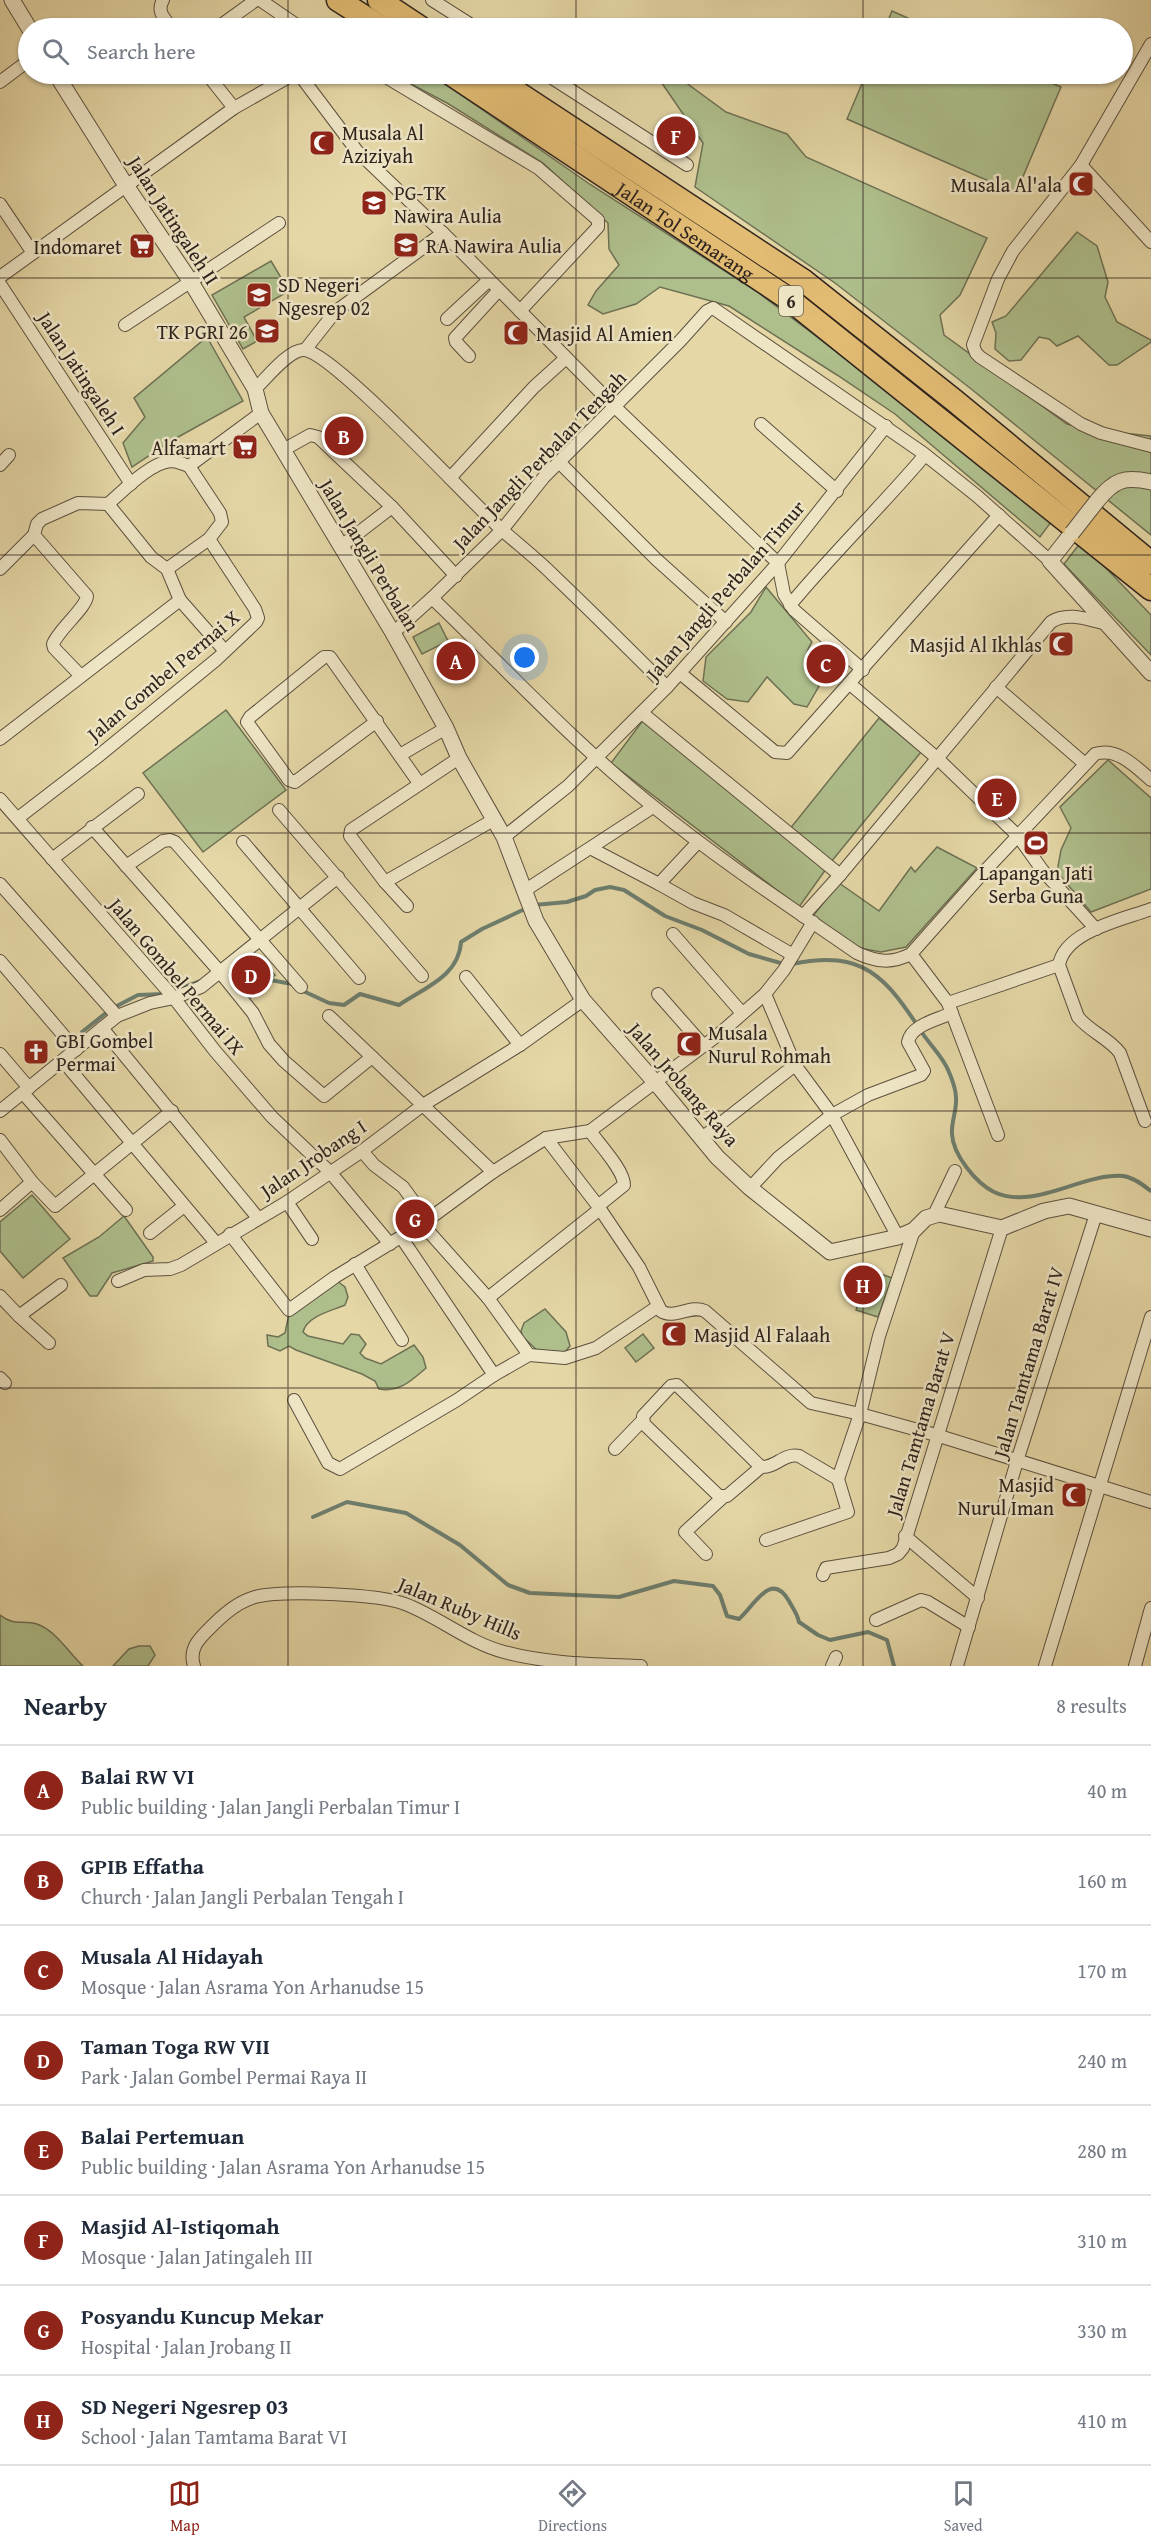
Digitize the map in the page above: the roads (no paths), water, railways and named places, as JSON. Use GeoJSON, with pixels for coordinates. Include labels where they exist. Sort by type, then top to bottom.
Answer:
{"type":"FeatureCollection","features":[{"type":"Feature","properties":{"kind":"highway"},"geometry":{"type":"LineString","coordinates":[[338,0],[366,18]]}},
{"type":"Feature","properties":{"kind":"highway"},"geometry":{"type":"LineString","coordinates":[[378,0],[406,18]]}},
{"type":"Feature","properties":{"kind":"highway","name":"Jalan Tol Semarang"},"geometry":{"type":"LineString","coordinates":[[466,84],[789,299],[1110,557]]}},
{"type":"Feature","properties":{"kind":"highway","name":"Jalan Tol Semarang"},"geometry":{"type":"LineString","coordinates":[[504,84],[804,281],[1070,496]]}},
{"type":"Feature","properties":{"kind":"highway","name":"6"},"geometry":{"type":"LineString","coordinates":[[1070,496],[1151,555]]}},
{"type":"Feature","properties":{"kind":"highway","name":"6"},"geometry":{"type":"LineString","coordinates":[[1070,496],[1151,563]]}},
{"type":"Feature","properties":{"kind":"highway","name":"6"},"geometry":{"type":"LineString","coordinates":[[1110,557],[1151,589]]}},
{"type":"Feature","properties":{"kind":"highway","name":"6"},"geometry":{"type":"LineString","coordinates":[[1110,557],[1151,597]]}},
{"type":"Feature","properties":{"kind":"street"},"geometry":{"type":"LineString","coordinates":[[12,0],[23,18]]}},
{"type":"Feature","properties":{"kind":"street"},"geometry":{"type":"LineString","coordinates":[[163,0],[159,8],[164,18]]}},
{"type":"Feature","properties":{"kind":"street"},"geometry":{"type":"LineString","coordinates":[[232,18],[258,0],[286,18]]}},
{"type":"Feature","properties":{"kind":"street"},"geometry":{"type":"LineString","coordinates":[[440,2],[462,18]]}},
{"type":"Feature","properties":{"kind":"street"},"geometry":{"type":"LineString","coordinates":[[1133,75],[1151,44]]}},
{"type":"Feature","properties":{"kind":"street"},"geometry":{"type":"LineString","coordinates":[[0,81],[18,68]]}},
{"type":"Feature","properties":{"kind":"street","name":"Jalan Jatingaleh II"},"geometry":{"type":"LineString","coordinates":[[62,84],[125,184],[191,282],[255,389]]}},
{"type":"Feature","properties":{"kind":"street"},"geometry":{"type":"LineString","coordinates":[[215,84],[234,108]]}},
{"type":"Feature","properties":{"kind":"street"},"geometry":{"type":"LineString","coordinates":[[0,277],[125,184],[234,108],[276,84]]}},
{"type":"Feature","properties":{"kind":"street"},"geometry":{"type":"LineString","coordinates":[[307,84],[357,151],[443,233],[615,407],[778,563],[784,594],[790,605],[863,670]]}},
{"type":"Feature","properties":{"kind":"street"},"geometry":{"type":"LineString","coordinates":[[398,84],[538,168],[596,216],[599,223],[595,231],[520,311]]}},
{"type":"Feature","properties":{"kind":"street"},"geometry":{"type":"LineString","coordinates":[[561,84],[687,165]]}},
{"type":"Feature","properties":{"kind":"street"},"geometry":{"type":"LineString","coordinates":[[1128,84],[1081,165],[1013,251],[998,279],[974,339],[974,349],[980,357],[1082,424],[1101,433],[1151,446]]}},
{"type":"Feature","properties":{"kind":"street"},"geometry":{"type":"LineString","coordinates":[[1081,165],[1151,242]]}},
{"type":"Feature","properties":{"kind":"street"},"geometry":{"type":"LineString","coordinates":[[0,204],[33,253]]}},
{"type":"Feature","properties":{"kind":"street"},"geometry":{"type":"LineString","coordinates":[[125,325],[279,223]]}},
{"type":"Feature","properties":{"kind":"street"},"geometry":{"type":"LineString","coordinates":[[305,350],[335,312],[443,233]]}},
{"type":"Feature","properties":{"kind":"street"},"geometry":{"type":"LineString","coordinates":[[447,319],[489,280]]}},
{"type":"Feature","properties":{"kind":"street","name":"Jalan Jatingaleh I"},"geometry":{"type":"LineString","coordinates":[[0,284],[131,484]]}},
{"type":"Feature","properties":{"kind":"street"},"geometry":{"type":"LineString","coordinates":[[469,356],[455,338],[499,290]]}},
{"type":"Feature","properties":{"kind":"street","name":"Jalan Jangli Perbalan Tengah"},"geometry":{"type":"LineString","coordinates":[[393,633],[456,576],[501,530],[530,493],[707,311],[713,308],[886,426]]}},
{"type":"Feature","properties":{"kind":"street"},"geometry":{"type":"LineString","coordinates":[[255,389],[297,351],[305,350],[321,357],[363,393],[501,530],[552,573],[667,687]]}},
{"type":"Feature","properties":{"kind":"street"},"geometry":{"type":"LineString","coordinates":[[450,478],[534,387],[566,358]]}},
{"type":"Feature","properties":{"kind":"street","name":"Jalan Jangli Perbalan"},"geometry":{"type":"LineString","coordinates":[[255,389],[261,413],[393,633],[504,837]]}},
{"type":"Feature","properties":{"kind":"street"},"geometry":{"type":"LineString","coordinates":[[189,466],[261,413]]}},
{"type":"Feature","properties":{"kind":"street"},"geometry":{"type":"LineString","coordinates":[[760,424],[837,491]]}},
{"type":"Feature","properties":{"kind":"street"},"geometry":{"type":"LineString","coordinates":[[886,426],[999,515],[1050,561],[1151,673]]}},
{"type":"Feature","properties":{"kind":"street","name":"Jalan Jangli Perbalan Timur"},"geometry":{"type":"LineString","coordinates":[[504,837],[568,786],[667,687],[778,563],[886,426]]}},
{"type":"Feature","properties":{"kind":"street"},"geometry":{"type":"LineString","coordinates":[[283,450],[310,435],[316,436],[392,507],[456,576]]}},
{"type":"Feature","properties":{"kind":"street"},"geometry":{"type":"LineString","coordinates":[[0,465],[9,455]]}},
{"type":"Feature","properties":{"kind":"street"},"geometry":{"type":"LineString","coordinates":[[790,605],[829,558],[895,490],[925,455]]}},
{"type":"Feature","properties":{"kind":"street"},"geometry":{"type":"LineString","coordinates":[[0,569],[34,535],[37,524],[42,519],[78,503],[108,504],[144,473],[164,462],[177,462],[189,466],[222,517],[219,526],[209,539],[167,569]]}},
{"type":"Feature","properties":{"kind":"street"},"geometry":{"type":"LineString","coordinates":[[560,463],[656,559],[726,622]]}},
{"type":"Feature","properties":{"kind":"street"},"geometry":{"type":"LineString","coordinates":[[1050,561],[1114,483],[1124,480],[1151,482]]}},
{"type":"Feature","properties":{"kind":"street"},"geometry":{"type":"LineString","coordinates":[[108,504],[151,556],[167,569],[180,600],[225,651]]}},
{"type":"Feature","properties":{"kind":"street"},"geometry":{"type":"LineString","coordinates":[[340,547],[392,507]]}},
{"type":"Feature","properties":{"kind":"street"},"geometry":{"type":"LineString","coordinates":[[680,673],[775,752],[784,754],[791,750],[863,670],[999,515]]}},
{"type":"Feature","properties":{"kind":"street"},"geometry":{"type":"LineString","coordinates":[[34,535],[87,596],[85,603],[63,627],[53,644],[54,648],[81,676]]}},
{"type":"Feature","properties":{"kind":"street","name":"Jalan Gombel Permai X"},"geometry":{"type":"LineString","coordinates":[[18,818],[96,758],[225,651],[256,622],[258,614],[209,539]]}},
{"type":"Feature","properties":{"kind":"street"},"geometry":{"type":"LineString","coordinates":[[432,598],[598,758],[654,807],[698,842],[857,954],[874,960],[887,962],[900,960],[911,954],[1084,763],[1095,754],[1104,752],[1122,757],[1151,780]]}},
{"type":"Feature","properties":{"kind":"street"},"geometry":{"type":"LineString","coordinates":[[0,739],[180,600]]}},
{"type":"Feature","properties":{"kind":"street"},"geometry":{"type":"LineString","coordinates":[[230,1234],[289,1310],[355,1264],[424,1222],[546,1138],[590,1131],[703,1045],[765,994],[789,962],[808,919],[840,875],[996,687],[1057,619],[1070,616],[1107,624]]}},
{"type":"Feature","properties":{"kind":"street"},"geometry":{"type":"LineString","coordinates":[[377,721],[295,782],[289,780],[247,722],[250,717],[327,657],[333,659],[377,721],[419,783]]}},
{"type":"Feature","properties":{"kind":"street"},"geometry":{"type":"LineString","coordinates":[[850,684],[938,759],[1018,836],[1043,871],[1096,928]]}},
{"type":"Feature","properties":{"kind":"street"},"geometry":{"type":"LineString","coordinates":[[996,687],[1084,763]]}},
{"type":"Feature","properties":{"kind":"street"},"geometry":{"type":"LineString","coordinates":[[642,713],[840,875]]}},
{"type":"Feature","properties":{"kind":"street"},"geometry":{"type":"LineString","coordinates":[[400,755],[446,728]]}},
{"type":"Feature","properties":{"kind":"street"},"geometry":{"type":"LineString","coordinates":[[406,906],[385,882],[350,834],[351,830],[459,758]]}},
{"type":"Feature","properties":{"kind":"street"},"geometry":{"type":"LineString","coordinates":[[52,859],[138,794]]}},
{"type":"Feature","properties":{"kind":"street","name":"Jalan Gombel Permai IX"},"geometry":{"type":"LineString","coordinates":[[0,799],[174,998],[215,1051],[272,1117],[330,1172],[390,1244]]}},
{"type":"Feature","properties":{"kind":"street"},"geometry":{"type":"LineString","coordinates":[[528,902],[592,849],[654,807]]}},
{"type":"Feature","properties":{"kind":"street"},"geometry":{"type":"LineString","coordinates":[[279,810],[423,976]]}},
{"type":"Feature","properties":{"kind":"street"},"geometry":{"type":"LineString","coordinates":[[385,882],[495,819]]}},
{"type":"Feature","properties":{"kind":"street"},"geometry":{"type":"LineString","coordinates":[[92,828],[220,972],[253,1013],[269,1044],[284,1061],[324,1096],[372,1057]]}},
{"type":"Feature","properties":{"kind":"street","name":"Jalan Jrobang Raya"},"geometry":{"type":"LineString","coordinates":[[504,837],[528,902],[583,1000],[717,1157],[750,1188],[830,1252],[898,1237],[914,1230],[926,1218],[934,1215]]}},
{"type":"Feature","properties":{"kind":"street"},"geometry":{"type":"LineString","coordinates":[[126,867],[163,841],[175,842],[301,987]]}},
{"type":"Feature","properties":{"kind":"street"},"geometry":{"type":"LineString","coordinates":[[243,842],[359,978]]}},
{"type":"Feature","properties":{"kind":"street"},"geometry":{"type":"LineString","coordinates":[[660,884],[698,842]]}},
{"type":"Feature","properties":{"kind":"street"},"geometry":{"type":"LineString","coordinates":[[592,849],[693,903],[724,915],[789,962]]}},
{"type":"Feature","properties":{"kind":"street"},"geometry":{"type":"LineString","coordinates":[[0,1111],[117,1016],[201,987],[338,877]]}},
{"type":"Feature","properties":{"kind":"street"},"geometry":{"type":"LineString","coordinates":[[0,884],[117,1016]]}},
{"type":"Feature","properties":{"kind":"street"},"geometry":{"type":"LineString","coordinates":[[1145,1121],[1120,1053],[1078,1017],[1059,965],[1065,948],[1096,928],[1151,909]]}},
{"type":"Feature","properties":{"kind":"street"},"geometry":{"type":"LineString","coordinates":[[673,934],[742,1013]]}},
{"type":"Feature","properties":{"kind":"street"},"geometry":{"type":"LineString","coordinates":[[911,954],[950,1008],[998,1135]]}},
{"type":"Feature","properties":{"kind":"street"},"geometry":{"type":"LineString","coordinates":[[0,961],[76,1050]]}},
{"type":"Feature","properties":{"kind":"street"},"geometry":{"type":"LineString","coordinates":[[750,1188],[778,1158],[832,1115],[868,1095],[921,1075],[924,1071],[922,1064],[908,1042],[918,1028],[950,1008],[1059,965]]}},
{"type":"Feature","properties":{"kind":"street"},"geometry":{"type":"LineString","coordinates":[[466,977],[520,1045]]}},
{"type":"Feature","properties":{"kind":"street"},"geometry":{"type":"LineString","coordinates":[[658,994],[703,1045]]}},
{"type":"Feature","properties":{"kind":"street"},"geometry":{"type":"LineString","coordinates":[[765,994],[795,1065],[832,1115],[898,1237]]}},
{"type":"Feature","properties":{"kind":"street","name":"Jalan Jrobang I"},"geometry":{"type":"LineString","coordinates":[[118,1281],[144,1270],[173,1269],[287,1202],[362,1151],[423,1105],[520,1045],[583,1000]]}},
{"type":"Feature","properties":{"kind":"street"},"geometry":{"type":"LineString","coordinates":[[329,1016],[494,1172]]}},
{"type":"Feature","properties":{"kind":"street"},"geometry":{"type":"LineString","coordinates":[[102,1028],[258,1218]]}},
{"type":"Feature","properties":{"kind":"street"},"geometry":{"type":"LineString","coordinates":[[0,1054],[26,1091],[126,1210]]}},
{"type":"Feature","properties":{"kind":"street"},"geometry":{"type":"LineString","coordinates":[[63,1061],[216,1243]]}},
{"type":"Feature","properties":{"kind":"street"},"geometry":{"type":"LineString","coordinates":[[702,1138],[795,1065]]}},
{"type":"Feature","properties":{"kind":"street"},"geometry":{"type":"LineString","coordinates":[[0,1140],[32,1182],[55,1206],[172,1111]]}},
{"type":"Feature","properties":{"kind":"street"},"geometry":{"type":"LineString","coordinates":[[488,1298],[624,1185],[621,1173],[590,1131]]}},
{"type":"Feature","properties":{"kind":"street"},"geometry":{"type":"LineString","coordinates":[[546,1138],[599,1208],[639,1267],[657,1307],[666,1314],[693,1308],[702,1309],[811,1403],[936,1435],[1151,1502]]}},
{"type":"Feature","properties":{"kind":"street"},"geometry":{"type":"LineString","coordinates":[[362,1151],[374,1165],[403,1186],[424,1222],[488,1298],[528,1355]]}},
{"type":"Feature","properties":{"kind":"street"},"geometry":{"type":"LineString","coordinates":[[955,1171],[934,1215],[952,1216],[989,1227],[1002,1228],[1061,1206],[1077,1207],[1151,1229]]}},
{"type":"Feature","properties":{"kind":"street"},"geometry":{"type":"LineString","coordinates":[[0,1210],[32,1182]]}},
{"type":"Feature","properties":{"kind":"street"},"geometry":{"type":"LineString","coordinates":[[287,1202],[312,1239]]}},
{"type":"Feature","properties":{"kind":"street"},"geometry":{"type":"LineString","coordinates":[[150,1233],[184,1206]]}},
{"type":"Feature","properties":{"kind":"street","name":"Jalan Tamtama Barat IV"},"geometry":{"type":"LineString","coordinates":[[957,1666],[1017,1461],[1096,1214]]}},
{"type":"Feature","properties":{"kind":"street","name":"Jalan Tamtama Barat V"},"geometry":{"type":"LineString","coordinates":[[823,1575],[826,1568],[894,1556],[903,1548],[936,1435],[1002,1228]]}},
{"type":"Feature","properties":{"kind":"street"},"geometry":{"type":"LineString","coordinates":[[766,1540],[847,1513],[849,1509],[838,1479],[860,1414],[879,1336],[900,1279],[914,1230]]}},
{"type":"Feature","properties":{"kind":"street"},"geometry":{"type":"LineString","coordinates":[[401,1237],[494,1375]]}},
{"type":"Feature","properties":{"kind":"street"},"geometry":{"type":"LineString","coordinates":[[355,1264],[402,1340]]}},
{"type":"Feature","properties":{"kind":"street"},"geometry":{"type":"LineString","coordinates":[[19,1316],[61,1285]]}},
{"type":"Feature","properties":{"kind":"street"},"geometry":{"type":"LineString","coordinates":[[0,1296],[49,1343]]}},
{"type":"Feature","properties":{"kind":"street"},"geometry":{"type":"LineString","coordinates":[[294,1400],[328,1463],[340,1469],[528,1355],[565,1358],[596,1348],[657,1307]]}},
{"type":"Feature","properties":{"kind":"street"},"geometry":{"type":"LineString","coordinates":[[1045,1666],[1151,1317]]}},
{"type":"Feature","properties":{"kind":"street"},"geometry":{"type":"LineString","coordinates":[[615,1449],[674,1384],[761,1467]]}},
{"type":"Feature","properties":{"kind":"street"},"geometry":{"type":"LineString","coordinates":[[642,1421],[722,1498]]}},
{"type":"Feature","properties":{"kind":"street"},"geometry":{"type":"LineString","coordinates":[[706,1554],[685,1532],[761,1467],[770,1467],[785,1456],[799,1456],[838,1479]]}},
{"type":"Feature","properties":{"kind":"street"},"geometry":{"type":"LineString","coordinates":[[905,1536],[978,1598]]}},
{"type":"Feature","properties":{"kind":"street","name":"Jalan Ruby Hills"},"geometry":{"type":"LineString","coordinates":[[194,1666],[192,1650],[221,1616],[255,1597],[279,1594],[383,1597],[406,1605],[502,1652],[542,1660],[641,1666]]}},
{"type":"Feature","properties":{"kind":"street"},"geometry":{"type":"LineString","coordinates":[[876,1620],[921,1600],[969,1627]]}},
{"type":"Feature","properties":{"kind":"street"},"geometry":{"type":"LineString","coordinates":[[1135,1666],[1151,1608]]}},
{"type":"Feature","properties":{"kind":"waterway"},"geometry":{"type":"LineString","coordinates":[[534,905],[567,902],[586,896],[595,890],[610,887],[624,890],[665,916],[702,930],[749,954],[784,964]]}},
{"type":"Feature","properties":{"kind":"waterway"},"geometry":{"type":"LineString","coordinates":[[301,990],[329,1003],[344,1005],[360,994],[399,1005],[429,987],[447,972],[459,954],[461,942],[482,929],[527,908]]}},
{"type":"Feature","properties":{"kind":"waterway"},"geometry":{"type":"LineString","coordinates":[[792,964],[817,960],[855,965],[871,972],[897,997],[947,1067],[956,1095],[953,1142],[967,1168],[987,1188],[1009,1197],[1025,1197],[1091,1180],[1123,1176],[1151,1191]]}},
{"type":"Feature","properties":{"kind":"waterway"},"geometry":{"type":"LineString","coordinates":[[226,977],[238,974],[292,984]]}},
{"type":"Feature","properties":{"kind":"waterway"},"geometry":{"type":"LineString","coordinates":[[171,992],[200,981]]}},
{"type":"Feature","properties":{"kind":"waterway"},"geometry":{"type":"LineString","coordinates":[[82,1032],[111,1009],[138,995],[164,994]]}},
{"type":"Feature","properties":{"kind":"waterway"},"geometry":{"type":"LineString","coordinates":[[313,1517],[347,1502],[406,1513],[460,1545],[508,1585],[530,1593],[619,1597],[674,1581],[713,1586],[720,1595],[727,1616],[739,1619],[763,1593],[769,1589],[776,1589],[782,1592],[789,1601],[799,1622],[818,1635],[830,1640],[868,1632],[887,1640],[894,1666]]}},
{"type":"Feature","properties":{"kind":"place","name":"Masjid Al-Istiqomah"},"geometry":{"type":"Point","coordinates":[676,136]}},
{"type":"Feature","properties":{"kind":"place","name":"Musala Al Aziziyah"},"geometry":{"type":"Point","coordinates":[322,143]}},
{"type":"Feature","properties":{"kind":"place","name":"Musala Al'ala"},"geometry":{"type":"Point","coordinates":[1081,184]}},
{"type":"Feature","properties":{"kind":"place","name":"PG-TK Nawira Aulia"},"geometry":{"type":"Point","coordinates":[374,203]}},
{"type":"Feature","properties":{"kind":"place","name":"RA Nawira Aulia"},"geometry":{"type":"Point","coordinates":[406,245]}},
{"type":"Feature","properties":{"kind":"place","name":"Indomaret"},"geometry":{"type":"Point","coordinates":[142,246]}},
{"type":"Feature","properties":{"kind":"place","name":"SD Negeri Ngesrep 02"},"geometry":{"type":"Point","coordinates":[259,295]}},
{"type":"Feature","properties":{"kind":"place","name":"TK PGRI 26"},"geometry":{"type":"Point","coordinates":[267,331]}},
{"type":"Feature","properties":{"kind":"place","name":"Masjid Al Amien"},"geometry":{"type":"Point","coordinates":[516,333]}},
{"type":"Feature","properties":{"kind":"place","name":"GPIB Effatha"},"geometry":{"type":"Point","coordinates":[344,436]}},
{"type":"Feature","properties":{"kind":"place","name":"Alfamart"},"geometry":{"type":"Point","coordinates":[245,447]}},
{"type":"Feature","properties":{"kind":"place","name":"Masjid Al Ikhlas"},"geometry":{"type":"Point","coordinates":[1061,644]}},
{"type":"Feature","properties":{"kind":"place","name":"Balai RW VI"},"geometry":{"type":"Point","coordinates":[456,661]}},
{"type":"Feature","properties":{"kind":"place","name":"Musala Al Hidayah"},"geometry":{"type":"Point","coordinates":[826,664]}},
{"type":"Feature","properties":{"kind":"place","name":"Balai Pertemuan"},"geometry":{"type":"Point","coordinates":[997,798]}},
{"type":"Feature","properties":{"kind":"place","name":"Lapangan Jati Serba Guna"},"geometry":{"type":"Point","coordinates":[1036,843]}},
{"type":"Feature","properties":{"kind":"place","name":"Taman Toga RW VII"},"geometry":{"type":"Point","coordinates":[251,975]}},
{"type":"Feature","properties":{"kind":"place","name":"Musala Nurul Rohmah"},"geometry":{"type":"Point","coordinates":[689,1044]}},
{"type":"Feature","properties":{"kind":"place","name":"GBI Gombel Permai"},"geometry":{"type":"Point","coordinates":[36,1052]}},
{"type":"Feature","properties":{"kind":"place","name":"Posyandu Kuncup Mekar"},"geometry":{"type":"Point","coordinates":[415,1219]}},
{"type":"Feature","properties":{"kind":"place","name":"SD Negeri Ngesrep 03"},"geometry":{"type":"Point","coordinates":[863,1285]}},
{"type":"Feature","properties":{"kind":"place","name":"Masjid Al Falaah"},"geometry":{"type":"Point","coordinates":[674,1334]}},
{"type":"Feature","properties":{"kind":"place","name":"Masjid Nurul Iman"},"geometry":{"type":"Point","coordinates":[1074,1495]}}]}
